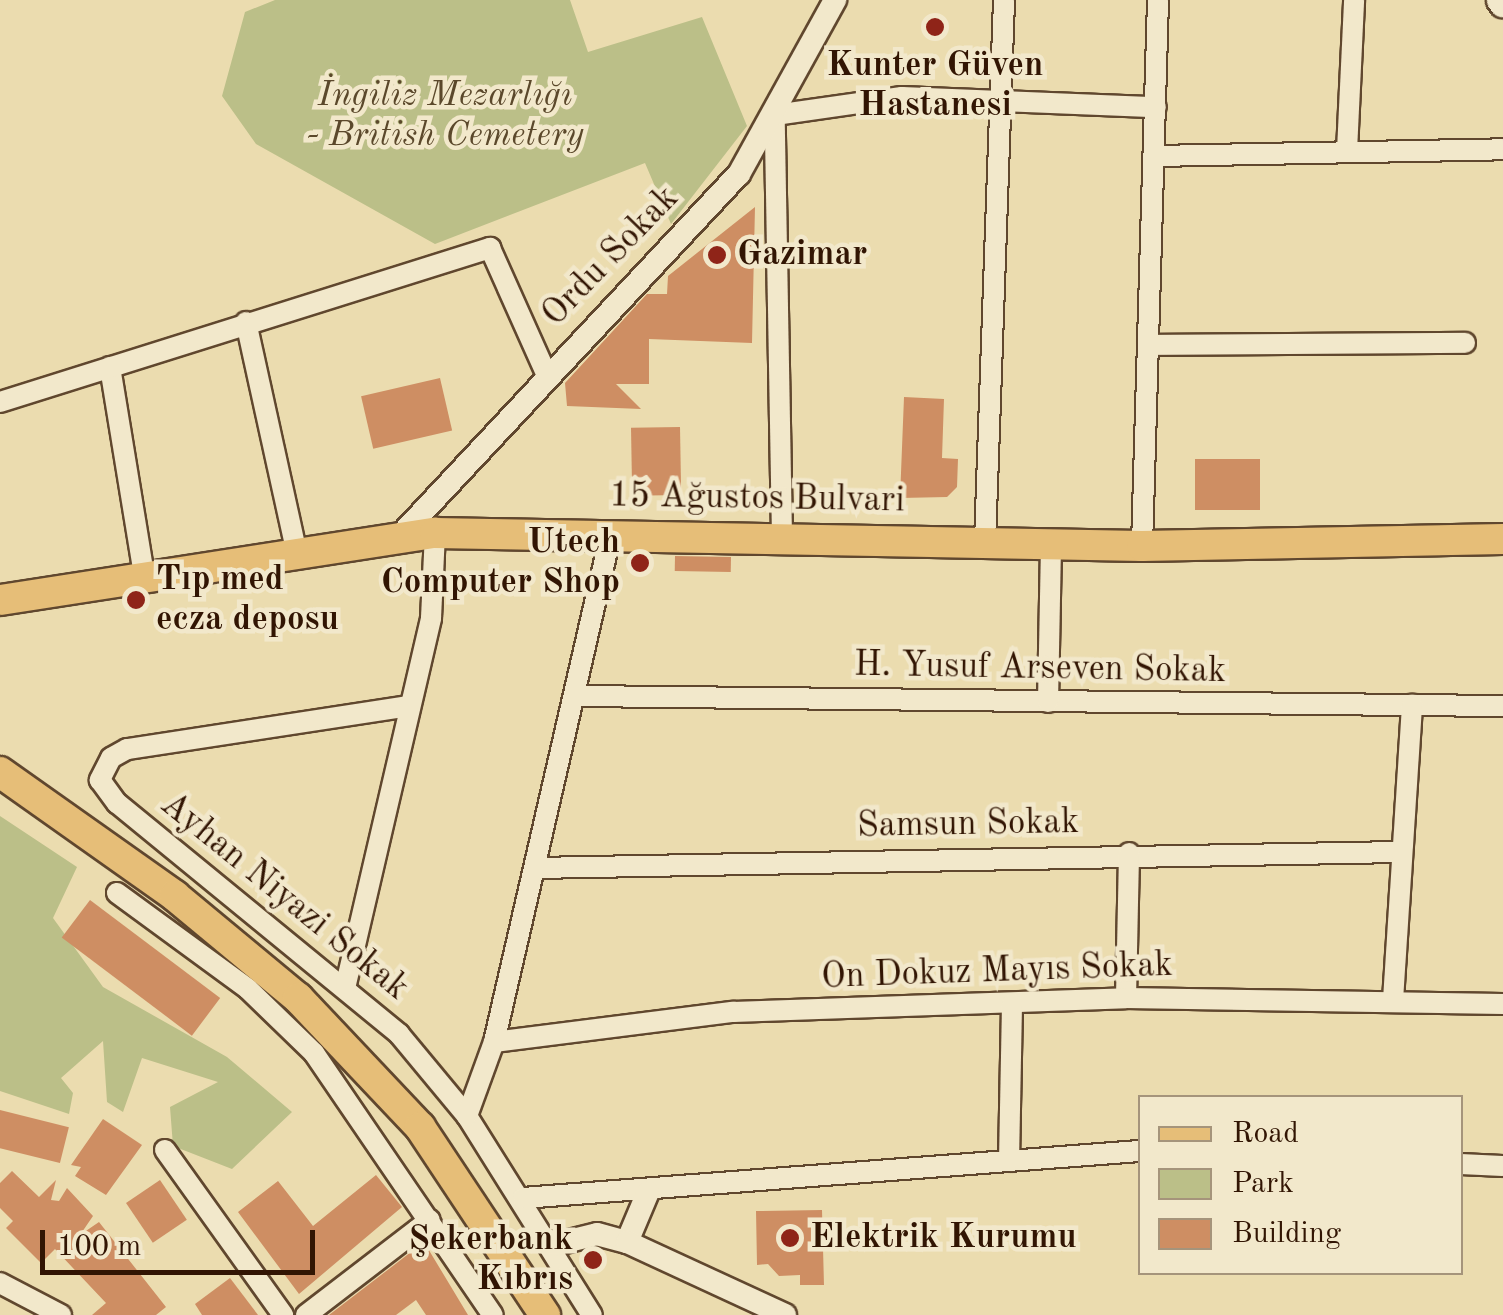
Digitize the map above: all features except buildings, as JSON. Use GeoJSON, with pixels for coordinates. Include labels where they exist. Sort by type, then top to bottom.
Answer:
{"type":"FeatureCollection","features":[{"type":"Feature","properties":{"kind":"main road","name":"15 Ağustos Bulvari"},"geometry":{"type":"LineString","coordinates":[[5,602],[144,574],[435,533],[611,533],[1142,546],[1503,539]]}},
{"type":"Feature","properties":{"kind":"main road"},"geometry":{"type":"LineString","coordinates":[[0,772],[14,792],[175,896],[298,998],[420,1127],[545,1315]]}},
{"type":"Feature","properties":{"kind":"street","name":"Ordu Sokak"},"geometry":{"type":"LineString","coordinates":[[400,536],[546,373],[718,198],[774,115],[834,0]]}},
{"type":"Feature","properties":{"kind":"street"},"geometry":{"type":"LineString","coordinates":[[985,542],[1004,0]]}},
{"type":"Feature","properties":{"kind":"street"},"geometry":{"type":"LineString","coordinates":[[1142,546],[1158,0]]}},
{"type":"Feature","properties":{"kind":"street"},"geometry":{"type":"LineString","coordinates":[[1347,152],[1354,0]]}},
{"type":"Feature","properties":{"kind":"street"},"geometry":{"type":"LineString","coordinates":[[782,537],[774,115],[902,97],[1156,106]]}},
{"type":"Feature","properties":{"kind":"street"},"geometry":{"type":"LineString","coordinates":[[1154,156],[1503,148]]}},
{"type":"Feature","properties":{"kind":"street"},"geometry":{"type":"LineString","coordinates":[[0,402],[490,248],[546,373]]}},
{"type":"Feature","properties":{"kind":"street"},"geometry":{"type":"LineString","coordinates":[[246,322],[296,550]]}},
{"type":"Feature","properties":{"kind":"street"},"geometry":{"type":"LineString","coordinates":[[1148,345],[1465,343]]}},
{"type":"Feature","properties":{"kind":"street"},"geometry":{"type":"LineString","coordinates":[[110,367],[144,574]]}},
{"type":"Feature","properties":{"kind":"street"},"geometry":{"type":"LineString","coordinates":[[346,984],[431,618],[435,533]]}},
{"type":"Feature","properties":{"kind":"street"},"geometry":{"type":"LineString","coordinates":[[467,1116],[494,1042],[577,696],[611,533]]}},
{"type":"Feature","properties":{"kind":"street"},"geometry":{"type":"LineString","coordinates":[[1048,702],[1051,544]]}},
{"type":"Feature","properties":{"kind":"street","name":"H. Yusuf Arseven Sokak"},"geometry":{"type":"LineString","coordinates":[[577,696],[1503,706]]}},
{"type":"Feature","properties":{"kind":"street"},"geometry":{"type":"LineString","coordinates":[[1392,1000],[1412,705]]}},
{"type":"Feature","properties":{"kind":"street","name":"Ayhan Niyazi Sokak"},"geometry":{"type":"LineString","coordinates":[[409,706],[127,749],[111,758],[100,780],[116,803],[346,984],[399,1034],[467,1116],[523,1198],[592,1315]]}},
{"type":"Feature","properties":{"kind":"street","name":"Samsun Sokak"},"geometry":{"type":"LineString","coordinates":[[535,868],[1129,854],[1402,852]]}},
{"type":"Feature","properties":{"kind":"street"},"geometry":{"type":"LineString","coordinates":[[1126,998],[1129,854]]}},
{"type":"Feature","properties":{"kind":"street"},"geometry":{"type":"LineString","coordinates":[[117,893],[248,989],[314,1053],[493,1315]]}},
{"type":"Feature","properties":{"kind":"street","name":"On Dokuz Mayıs Sokak"},"geometry":{"type":"LineString","coordinates":[[494,1042],[733,1012],[1126,998],[1503,1004]]}},
{"type":"Feature","properties":{"kind":"street"},"geometry":{"type":"LineString","coordinates":[[1009,1161],[1012,1004]]}},
{"type":"Feature","properties":{"kind":"street"},"geometry":{"type":"LineString","coordinates":[[165,1150],[282,1315]]}},
{"type":"Feature","properties":{"kind":"street"},"geometry":{"type":"LineString","coordinates":[[523,1198],[648,1192],[1138,1152]]}},
{"type":"Feature","properties":{"kind":"street"},"geometry":{"type":"LineString","coordinates":[[1463,1164],[1503,1166]]}},
{"type":"Feature","properties":{"kind":"street"},"geometry":{"type":"LineString","coordinates":[[627,1242],[648,1192]]}},
{"type":"Feature","properties":{"kind":"street"},"geometry":{"type":"LineString","coordinates":[[306,1315],[430,1220]]}},
{"type":"Feature","properties":{"kind":"street"},"geometry":{"type":"LineString","coordinates":[[553,1246],[597,1234],[627,1242],[785,1315]]}},
{"type":"Feature","properties":{"kind":"street"},"geometry":{"type":"LineString","coordinates":[[0,1283],[61,1315]]}},
{"type":"Feature","properties":{"kind":"green space","name":"İngiliz Mezarlığı - British Cemetery"},"geometry":{"type":"Polygon","coordinates":[[[275,0],[570,0],[588,52],[702,17],[747,126],[671,224],[645,163],[435,244],[256,144],[222,96],[245,12],[275,0]]]}},
{"type":"Feature","properties":{"kind":"green space"},"geometry":{"type":"Polygon","coordinates":[[[0,816],[77,867],[53,918],[103,987],[227,1057],[292,1112],[232,1169],[173,1146],[170,1107],[218,1082],[142,1058],[123,1112],[107,1102],[103,1041],[61,1078],[73,1093],[69,1114],[0,1091],[0,816]]]}},
{"type":"Feature","properties":{"kind":"place","name":"Kunter Güven Hastanesi"},"geometry":{"type":"Point","coordinates":[935,27]}},
{"type":"Feature","properties":{"kind":"place","name":"Gazimar"},"geometry":{"type":"Point","coordinates":[717,255]}},
{"type":"Feature","properties":{"kind":"place","name":"Utech Computer Shop"},"geometry":{"type":"Point","coordinates":[640,563]}},
{"type":"Feature","properties":{"kind":"place","name":"Tıp med ecza deposu"},"geometry":{"type":"Point","coordinates":[136,600]}},
{"type":"Feature","properties":{"kind":"place","name":"Elektrik Kurumu"},"geometry":{"type":"Point","coordinates":[790,1238]}},
{"type":"Feature","properties":{"kind":"place","name":"Şekerbank Kıbrıs"},"geometry":{"type":"Point","coordinates":[593,1260]}}]}
